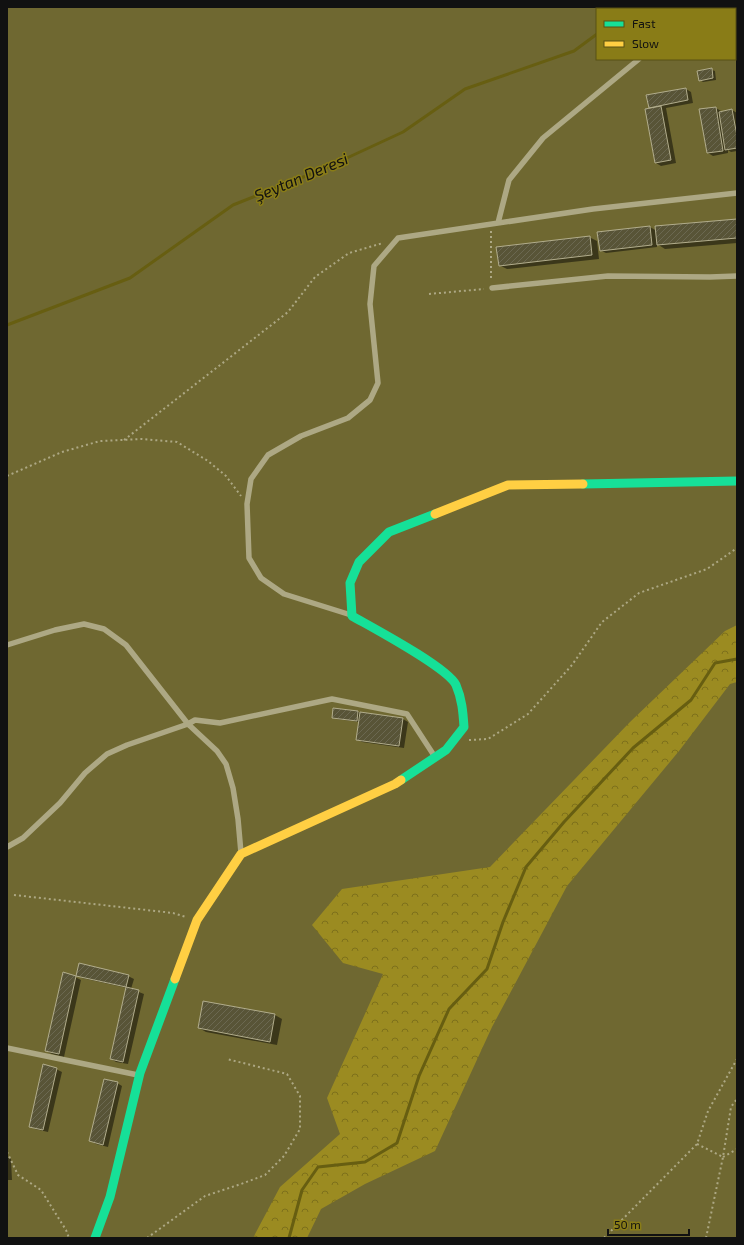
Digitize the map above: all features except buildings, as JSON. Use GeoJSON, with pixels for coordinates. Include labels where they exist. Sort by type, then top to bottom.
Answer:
{"type":"FeatureCollection","features":[{"type":"Feature","properties":{"kind":"street"},"geometry":{"type":"LineString","coordinates":[[95,1238],[110,1197],[139,1076],[197,920],[241,854],[395,784],[446,750],[464,727],[463,706],[455,684],[437,667],[352,616],[350,583],[359,562],[389,532],[508,485],[737,481]]}},
{"type":"Feature","properties":{"kind":"lane"},"geometry":{"type":"LineString","coordinates":[[498,223],[509,180],[544,138],[638,60]]}},
{"type":"Feature","properties":{"kind":"lane"},"geometry":{"type":"LineString","coordinates":[[352,616],[284,594],[261,578],[250,558],[246,504],[251,479],[268,455],[301,436],[348,418],[370,400],[378,383],[370,304],[374,266],[398,238],[592,209],[737,192]]}},
{"type":"Feature","properties":{"kind":"lane"},"geometry":{"type":"LineString","coordinates":[[492,288],[608,276],[737,276]]}},
{"type":"Feature","properties":{"kind":"lane"},"geometry":{"type":"LineString","coordinates":[[7,645],[55,630],[84,624],[104,629],[126,645],[188,724],[217,751],[226,764],[233,788],[238,819],[241,854]]}},
{"type":"Feature","properties":{"kind":"lane"},"geometry":{"type":"LineString","coordinates":[[7,847],[23,838],[60,803],[85,773],[107,754],[127,745],[188,724],[195,720],[220,723],[332,699],[407,714],[435,757]]}},
{"type":"Feature","properties":{"kind":"lane"},"geometry":{"type":"LineString","coordinates":[[7,1048],[139,1076]]}},
{"type":"Feature","properties":{"kind":"path"},"geometry":{"type":"LineString","coordinates":[[429,294],[492,288],[491,224]]}},
{"type":"Feature","properties":{"kind":"path"},"geometry":{"type":"LineString","coordinates":[[124,440],[288,312],[315,277],[349,253],[398,238]]}},
{"type":"Feature","properties":{"kind":"path"},"geometry":{"type":"LineString","coordinates":[[7,476],[62,452],[100,441],[141,439],[177,442],[213,464],[226,476],[246,504]]}},
{"type":"Feature","properties":{"kind":"path"},"geometry":{"type":"LineString","coordinates":[[452,742],[488,739],[528,714],[572,665],[602,622],[639,592],[706,569],[737,548]]}},
{"type":"Feature","properties":{"kind":"path"},"geometry":{"type":"LineString","coordinates":[[14,895],[172,913],[197,920]]}},
{"type":"Feature","properties":{"kind":"path"},"geometry":{"type":"LineString","coordinates":[[147,1238],[205,1196],[265,1175],[284,1156],[300,1129],[300,1096],[287,1074],[227,1059]]}},
{"type":"Feature","properties":{"kind":"path"},"geometry":{"type":"LineString","coordinates":[[604,1238],[697,1144],[708,1111],[737,1059]]}},
{"type":"Feature","properties":{"kind":"path"},"geometry":{"type":"LineString","coordinates":[[706,1238],[723,1157],[731,1107],[737,1099]]}},
{"type":"Feature","properties":{"kind":"path"},"geometry":{"type":"LineString","coordinates":[[697,1144],[723,1157]]}},
{"type":"Feature","properties":{"kind":"path"},"geometry":{"type":"LineString","coordinates":[[723,1157],[737,1149]]}},
{"type":"Feature","properties":{"kind":"path"},"geometry":{"type":"LineString","coordinates":[[7,1152],[18,1175],[42,1190],[69,1238]]}},
{"type":"Feature","properties":{"kind":"green space"},"geometry":{"type":"Polygon","coordinates":[[[737,625],[737,682],[730,684],[679,751],[567,886],[492,1027],[435,1151],[365,1184],[321,1209],[307,1238],[253,1238],[280,1187],[340,1134],[327,1098],[383,974],[343,963],[312,925],[342,889],[490,867],[630,722],[725,631],[737,625]]]}},
{"type":"Feature","properties":{"kind":"waterway","name":"Şeytan Deresi"},"geometry":{"type":"LineString","coordinates":[[7,325],[130,278],[233,205],[321,170],[403,132],[465,89],[574,51],[596,35]]}},
{"type":"Feature","properties":{"kind":"waterway"},"geometry":{"type":"LineString","coordinates":[[289,1238],[302,1190],[318,1167],[365,1162],[397,1143],[419,1076],[449,1009],[487,969],[503,922],[526,867],[564,822],[633,748],[691,700],[715,663],[737,659]]}},
{"type":"Feature","properties":{"kind":"traffic: fast"},"geometry":{"type":"LineString","coordinates":[[583,484],[737,481]]}},
{"type":"Feature","properties":{"kind":"traffic: fast"},"geometry":{"type":"LineString","coordinates":[[401,780],[446,750],[464,727],[460,695],[456,685],[450,677],[439,668],[425,658],[352,616],[350,583],[359,562],[389,532],[435,514]]}},
{"type":"Feature","properties":{"kind":"traffic: fast"},"geometry":{"type":"LineString","coordinates":[[95,1238],[110,1197],[140,1073],[175,979]]}},
{"type":"Feature","properties":{"kind":"traffic: slow"},"geometry":{"type":"LineString","coordinates":[[435,514],[508,485],[583,484]]}},
{"type":"Feature","properties":{"kind":"traffic: slow"},"geometry":{"type":"LineString","coordinates":[[175,979],[197,920],[241,854],[401,780]]}}]}
